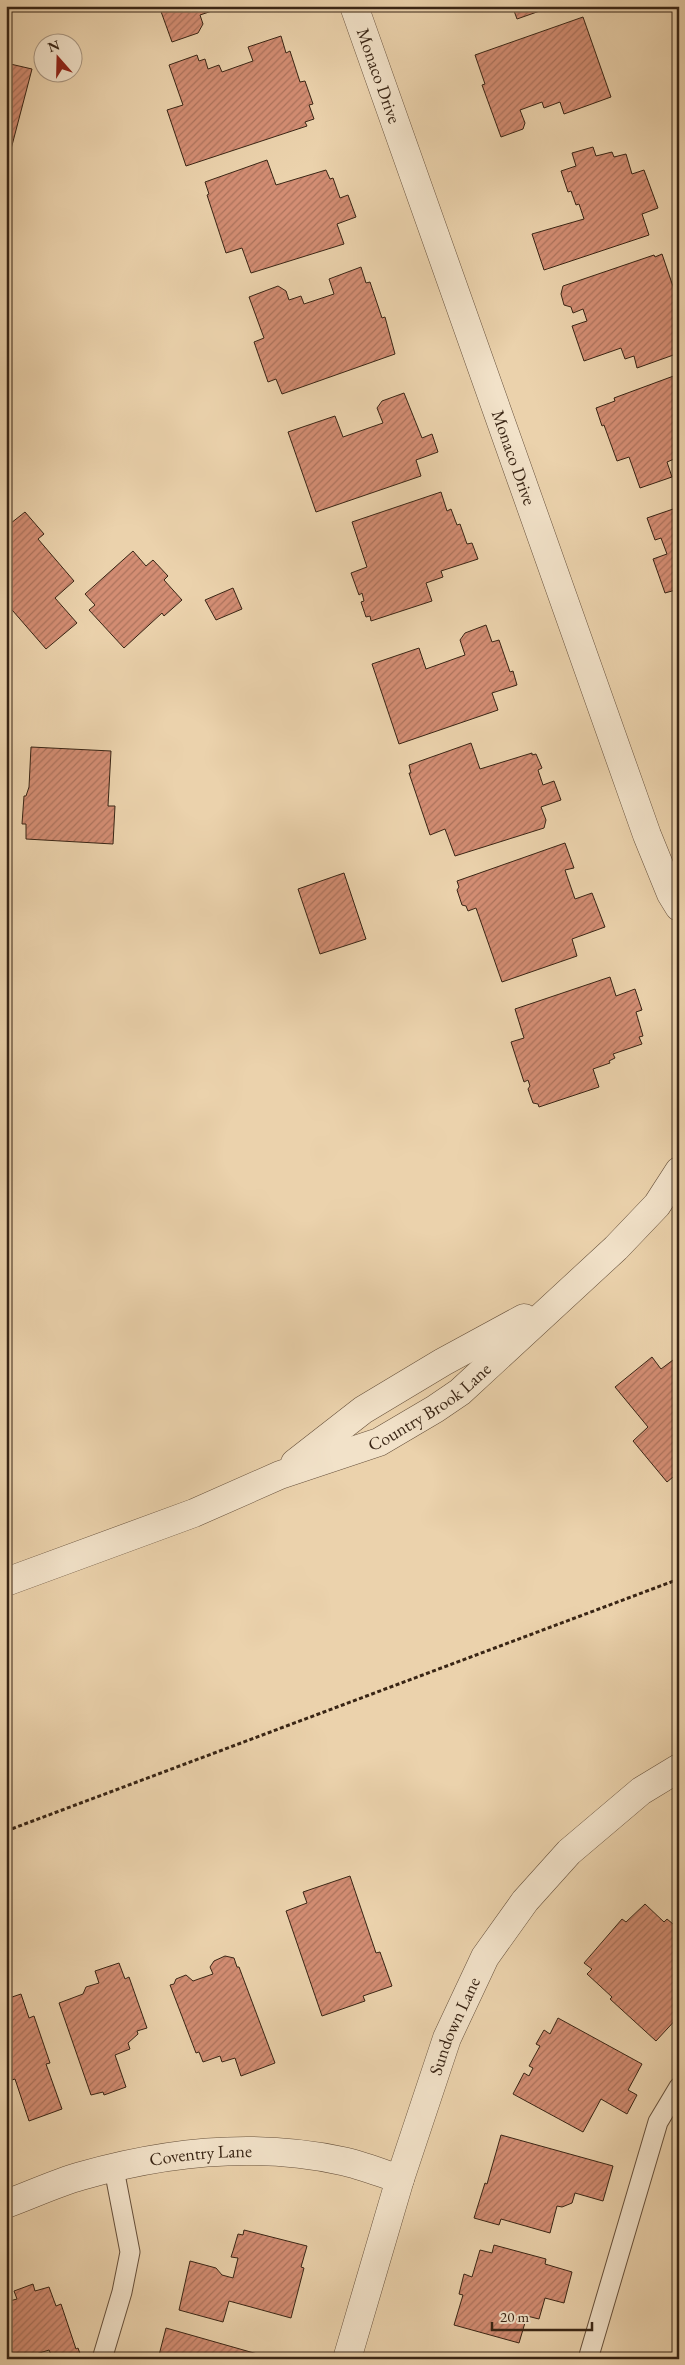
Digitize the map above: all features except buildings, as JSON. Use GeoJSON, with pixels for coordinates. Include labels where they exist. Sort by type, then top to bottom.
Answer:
{"type":"FeatureCollection","features":[{"type":"Feature","properties":{"kind":"street","name":"Monaco Drive"},"geometry":{"type":"LineString","coordinates":[[354,6],[647,835],[671,894],[679,907]]}},
{"type":"Feature","properties":{"kind":"street","name":"Country Brook Lane"},"geometry":{"type":"LineString","coordinates":[[6,1582],[194,1513],[280,1475],[379,1442],[436,1409],[460,1392],[556,1301],[616,1248],[657,1205],[679,1171]]}},
{"type":"Feature","properties":{"kind":"street","name":"Country Brook Lane"},"geometry":{"type":"LineString","coordinates":[[280,1475],[363,1410],[443,1362],[556,1301]]}},
{"type":"Feature","properties":{"kind":"street","name":"Sundown Lane"},"geometry":{"type":"LineString","coordinates":[[347,2359],[400,2179],[447,2038],[485,1957],[525,1900],[569,1852],[642,1791],[679,1768]]}},
{"type":"Feature","properties":{"kind":"street","name":"Coventry Lane"},"geometry":{"type":"LineString","coordinates":[[6,2204],[81,2176],[170,2156],[230,2150],[291,2154],[342,2161],[400,2179]]}},
{"type":"Feature","properties":{"kind":"lane"},"geometry":{"type":"LineString","coordinates":[[588,2359],[658,2122],[679,2087]]}},
{"type":"Feature","properties":{"kind":"lane"},"geometry":{"type":"LineString","coordinates":[[102,2359],[122,2292],[130,2252],[114,2169]]}},
{"type":"Feature","properties":{"kind":"path"},"geometry":{"type":"LineString","coordinates":[[6,1831],[679,1579]]}}]}
